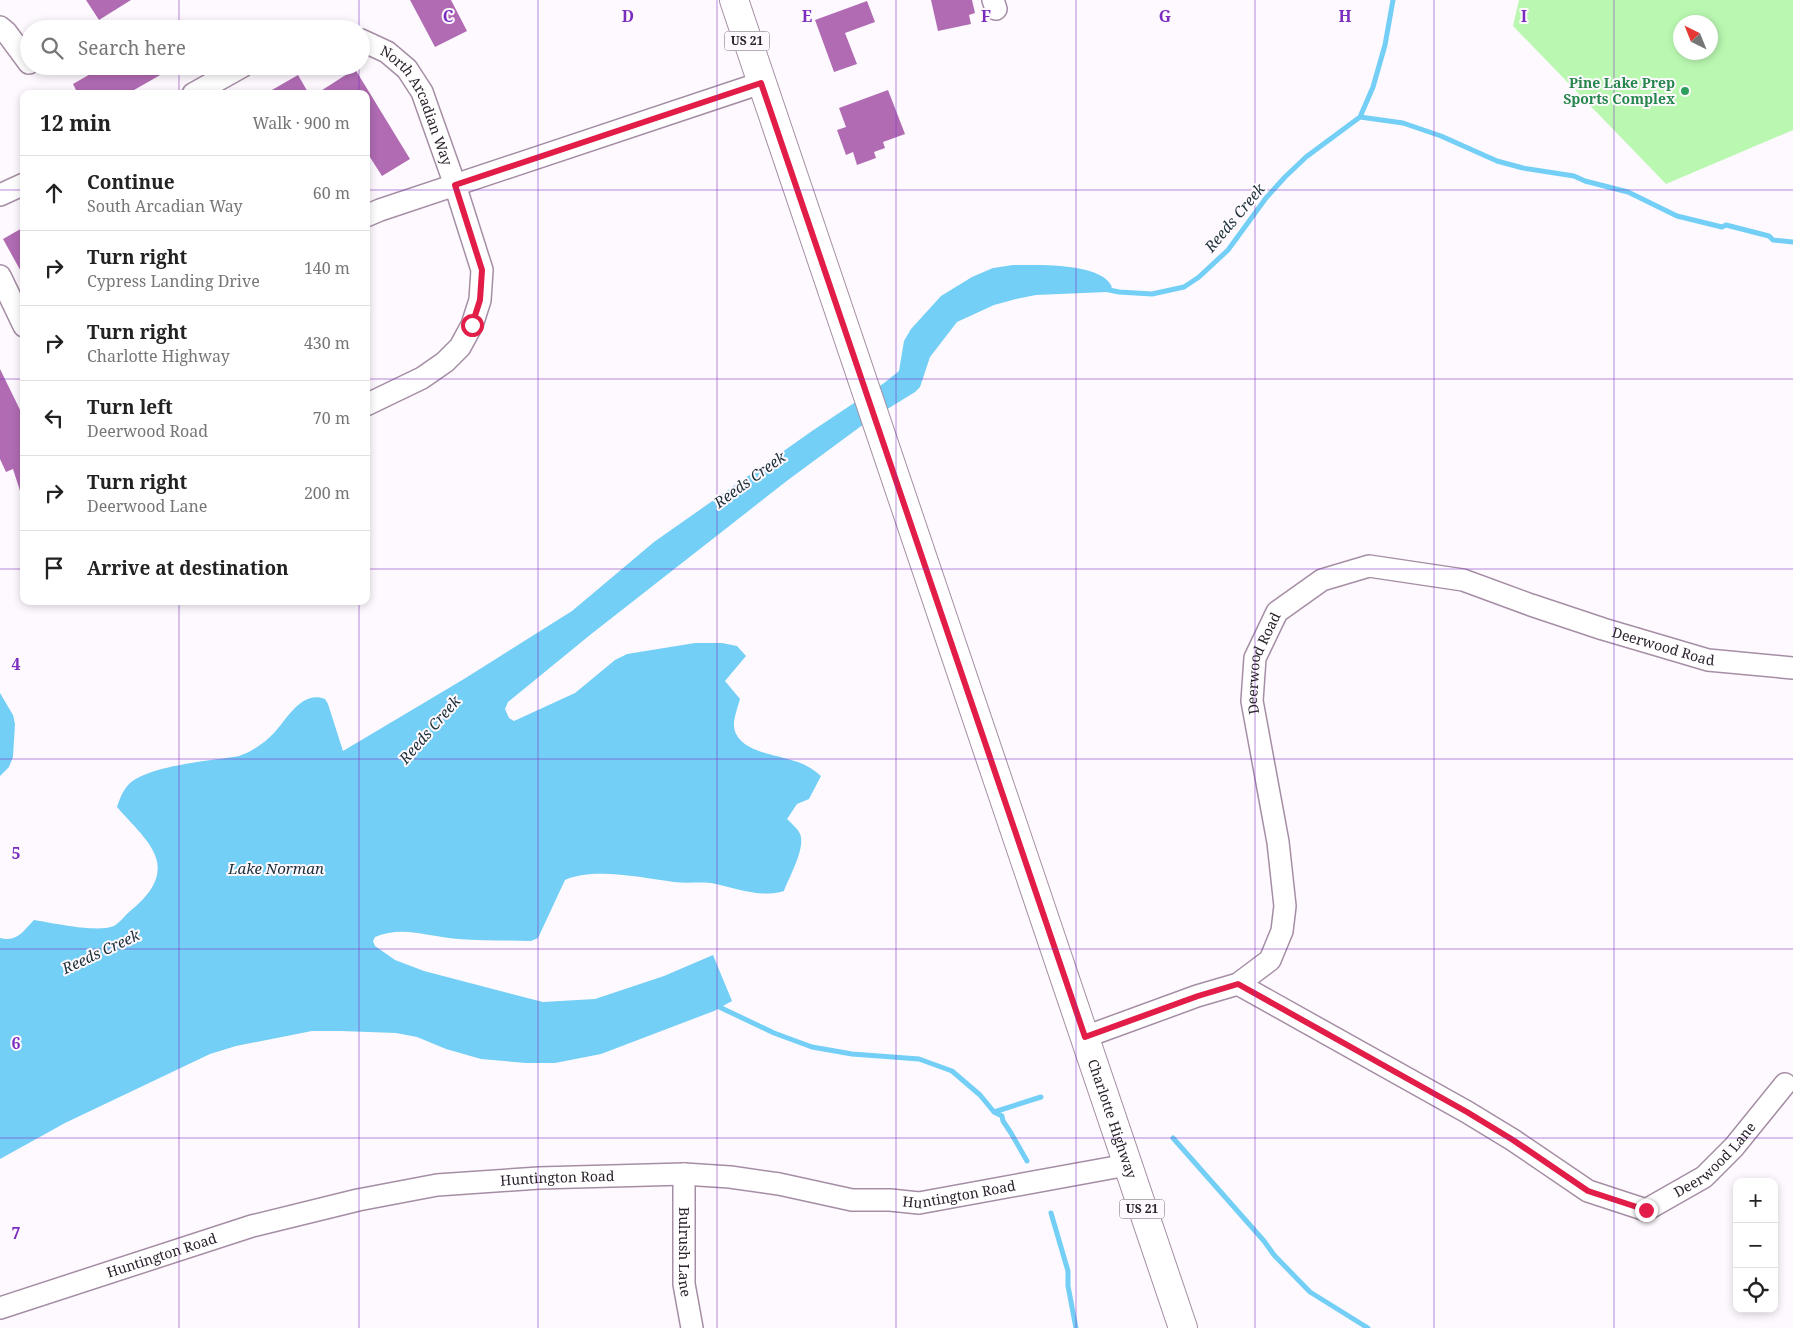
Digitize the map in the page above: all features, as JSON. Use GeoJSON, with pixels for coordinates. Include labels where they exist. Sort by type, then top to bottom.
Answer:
{"type":"FeatureCollection","features":[{"type":"Feature","properties":{"kind":"main road","name":"Charlotte Highway"},"geometry":{"type":"LineString","coordinates":[[734,0],[1183,1328]]}},
{"type":"Feature","properties":{"kind":"street"},"geometry":{"type":"LineString","coordinates":[[0,27],[6,32],[20,52]]}},
{"type":"Feature","properties":{"kind":"street","name":"North Arcadian Way"},"geometry":{"type":"LineString","coordinates":[[370,44],[387,52],[407,69],[422,92],[455,185],[482,270],[480,300],[472,325],[460,347],[445,362],[422,378],[370,403]]}},
{"type":"Feature","properties":{"kind":"street"},"geometry":{"type":"LineString","coordinates":[[200,90],[227,75]]}},
{"type":"Feature","properties":{"kind":"street"},"geometry":{"type":"LineString","coordinates":[[370,214],[761,83]]}},
{"type":"Feature","properties":{"kind":"street"},"geometry":{"type":"LineString","coordinates":[[0,195],[20,186]]}},
{"type":"Feature","properties":{"kind":"street"},"geometry":{"type":"LineString","coordinates":[[0,276],[20,318]]}},
{"type":"Feature","properties":{"kind":"street","name":"Deerwood Road"},"geometry":{"type":"LineString","coordinates":[[1085,1037],[1198,996],[1238,984],[1270,960],[1282,931],[1285,906],[1278,842],[1252,701],[1254,658],[1277,612],[1322,580],[1369,566],[1463,580],[1585,623],[1708,660],[1793,668]]}},
{"type":"Feature","properties":{"kind":"street","name":"Deerwood Lane"},"geometry":{"type":"LineString","coordinates":[[1238,984],[1467,1112],[1513,1140],[1588,1191],[1646,1210],[1704,1177],[1734,1146],[1785,1084]]}},
{"type":"Feature","properties":{"kind":"street","name":"Huntington Road"},"geometry":{"type":"LineString","coordinates":[[0,1308],[252,1226],[358,1200],[437,1185],[538,1178],[684,1174],[730,1177],[779,1184],[852,1200],[890,1200],[919,1203],[1127,1165]]}},
{"type":"Feature","properties":{"kind":"street","name":"Bulrush Lane"},"geometry":{"type":"LineString","coordinates":[[684,1174],[684,1284],[692,1328]]}},
{"type":"Feature","properties":{"kind":"green space","name":"Pine Lake Prep Sports Complex"},"geometry":{"type":"Polygon","coordinates":[[[1519,0],[1793,0],[1793,130],[1666,184],[1513,26],[1519,0]]]}},
{"type":"Feature","properties":{"kind":"water","name":"Lake Norman"},"geometry":{"type":"Polygon","coordinates":[[[1013,265],[1052,265],[1082,269],[1096,273],[1106,279],[1112,287],[1107,292],[1036,295],[1016,299],[994,305],[957,322],[930,357],[920,387],[915,392],[868,421],[788,480],[590,635],[508,702],[505,709],[509,718],[514,721],[575,693],[615,660],[627,654],[695,643],[722,643],[737,646],[746,656],[725,681],[740,699],[734,722],[735,731],[739,739],[746,745],[764,753],[803,764],[821,776],[809,799],[797,804],[787,819],[800,834],[801,847],[784,891],[767,894],[711,883],[679,883],[619,875],[590,874],[565,880],[538,938],[531,941],[458,939],[396,932],[375,937],[373,941],[375,946],[395,960],[424,971],[543,1002],[595,999],[664,976],[713,955],[732,1001],[714,1011],[601,1054],[555,1063],[526,1063],[481,1059],[446,1049],[417,1037],[396,1033],[312,1031],[236,1046],[210,1054],[65,1123],[0,1159],[0,938],[11,939],[16,937],[34,920],[86,928],[114,926],[147,895],[152,888],[157,873],[155,855],[143,836],[117,807],[125,788],[130,783],[152,772],[167,768],[239,756],[249,752],[270,737],[302,702],[317,697],[325,699],[328,704],[343,751],[464,679],[572,611],[654,542],[899,371],[904,341],[911,329],[941,296],[972,277],[993,268],[1013,265]]]}},
{"type":"Feature","properties":{"kind":"water"},"geometry":{"type":"Polygon","coordinates":[[[0,693],[13,715],[15,724],[13,757],[9,767],[0,776],[0,693]]]}},
{"type":"Feature","properties":{"kind":"building"},"geometry":{"type":"Polygon","coordinates":[[[86,0],[131,0],[99,20],[86,0]]]}},
{"type":"Feature","properties":{"kind":"building"},"geometry":{"type":"Polygon","coordinates":[[[410,0],[451,0],[467,31],[435,47],[410,0]]]}},
{"type":"Feature","properties":{"kind":"building"},"geometry":{"type":"Polygon","coordinates":[[[931,0],[972,0],[975,13],[969,15],[971,24],[938,31],[931,0]]]}},
{"type":"Feature","properties":{"kind":"building"},"geometry":{"type":"Polygon","coordinates":[[[867,1],[875,22],[845,33],[857,64],[834,72],[815,20],[867,1]]]}},
{"type":"Feature","properties":{"kind":"building"},"geometry":{"type":"Polygon","coordinates":[[[89,75],[160,75],[134,90],[76,90],[73,84],[89,75]]]}},
{"type":"Feature","properties":{"kind":"building"},"geometry":{"type":"Polygon","coordinates":[[[298,75],[307,90],[272,90],[298,75]]]}},
{"type":"Feature","properties":{"kind":"building"},"geometry":{"type":"Polygon","coordinates":[[[346,75],[359,75],[368,90],[322,90],[346,75]]]}},
{"type":"Feature","properties":{"kind":"building"},"geometry":{"type":"Polygon","coordinates":[[[888,90],[905,134],[883,142],[885,148],[874,152],[876,158],[857,165],[853,152],[846,155],[837,130],[846,127],[839,108],[888,90]]]}},
{"type":"Feature","properties":{"kind":"building"},"geometry":{"type":"Polygon","coordinates":[[[370,94],[410,159],[382,176],[370,157],[370,94]]]}},
{"type":"Feature","properties":{"kind":"building"},"geometry":{"type":"Polygon","coordinates":[[[20,229],[20,270],[3,239],[20,229]]]}},
{"type":"Feature","properties":{"kind":"building"},"geometry":{"type":"Polygon","coordinates":[[[0,369],[20,410],[20,491],[13,469],[6,472],[0,459],[0,369]]]}},
{"type":"Feature","properties":{"kind":"waterway","name":"Reeds Creek"},"geometry":{"type":"LineString","coordinates":[[1104,289],[1152,294],[1184,287],[1199,277],[1228,250],[1266,198],[1285,177],[1306,157],[1360,117],[1373,87],[1385,45],[1393,0]]}},
{"type":"Feature","properties":{"kind":"waterway"},"geometry":{"type":"LineString","coordinates":[[1360,117],[1403,123],[1441,136],[1497,161],[1523,168],[1574,176],[1585,181],[1628,192],[1677,216],[1722,227],[1726,225],[1769,236],[1773,240],[1793,242]]}},
{"type":"Feature","properties":{"kind":"waterway"},"geometry":{"type":"LineString","coordinates":[[715,1005],[774,1033],[812,1047],[852,1054],[919,1059],[952,1071],[980,1095],[994,1112],[1002,1116],[1003,1121],[1027,1161]]}},
{"type":"Feature","properties":{"kind":"waterway"},"geometry":{"type":"LineString","coordinates":[[994,1112],[1041,1097]]}},
{"type":"Feature","properties":{"kind":"waterway"},"geometry":{"type":"LineString","coordinates":[[1173,1138],[1264,1241],[1274,1255],[1310,1292],[1368,1328]]}},
{"type":"Feature","properties":{"kind":"waterway"},"geometry":{"type":"LineString","coordinates":[[1051,1213],[1068,1271],[1068,1286],[1076,1328]]}},
{"type":"Feature","properties":{"kind":"place","name":"Pine Lake Prep Sports Complex"},"geometry":{"type":"Point","coordinates":[1685,91]}},
{"type":"Feature","properties":{"kind":"route"},"geometry":{"type":"LineString","coordinates":[[472,325],[480,300],[482,270],[455,185],[761,83],[1085,1037],[1181,1004],[1198,996],[1238,984],[1467,1112],[1513,1140],[1588,1191],[1646,1210]]}}]}
